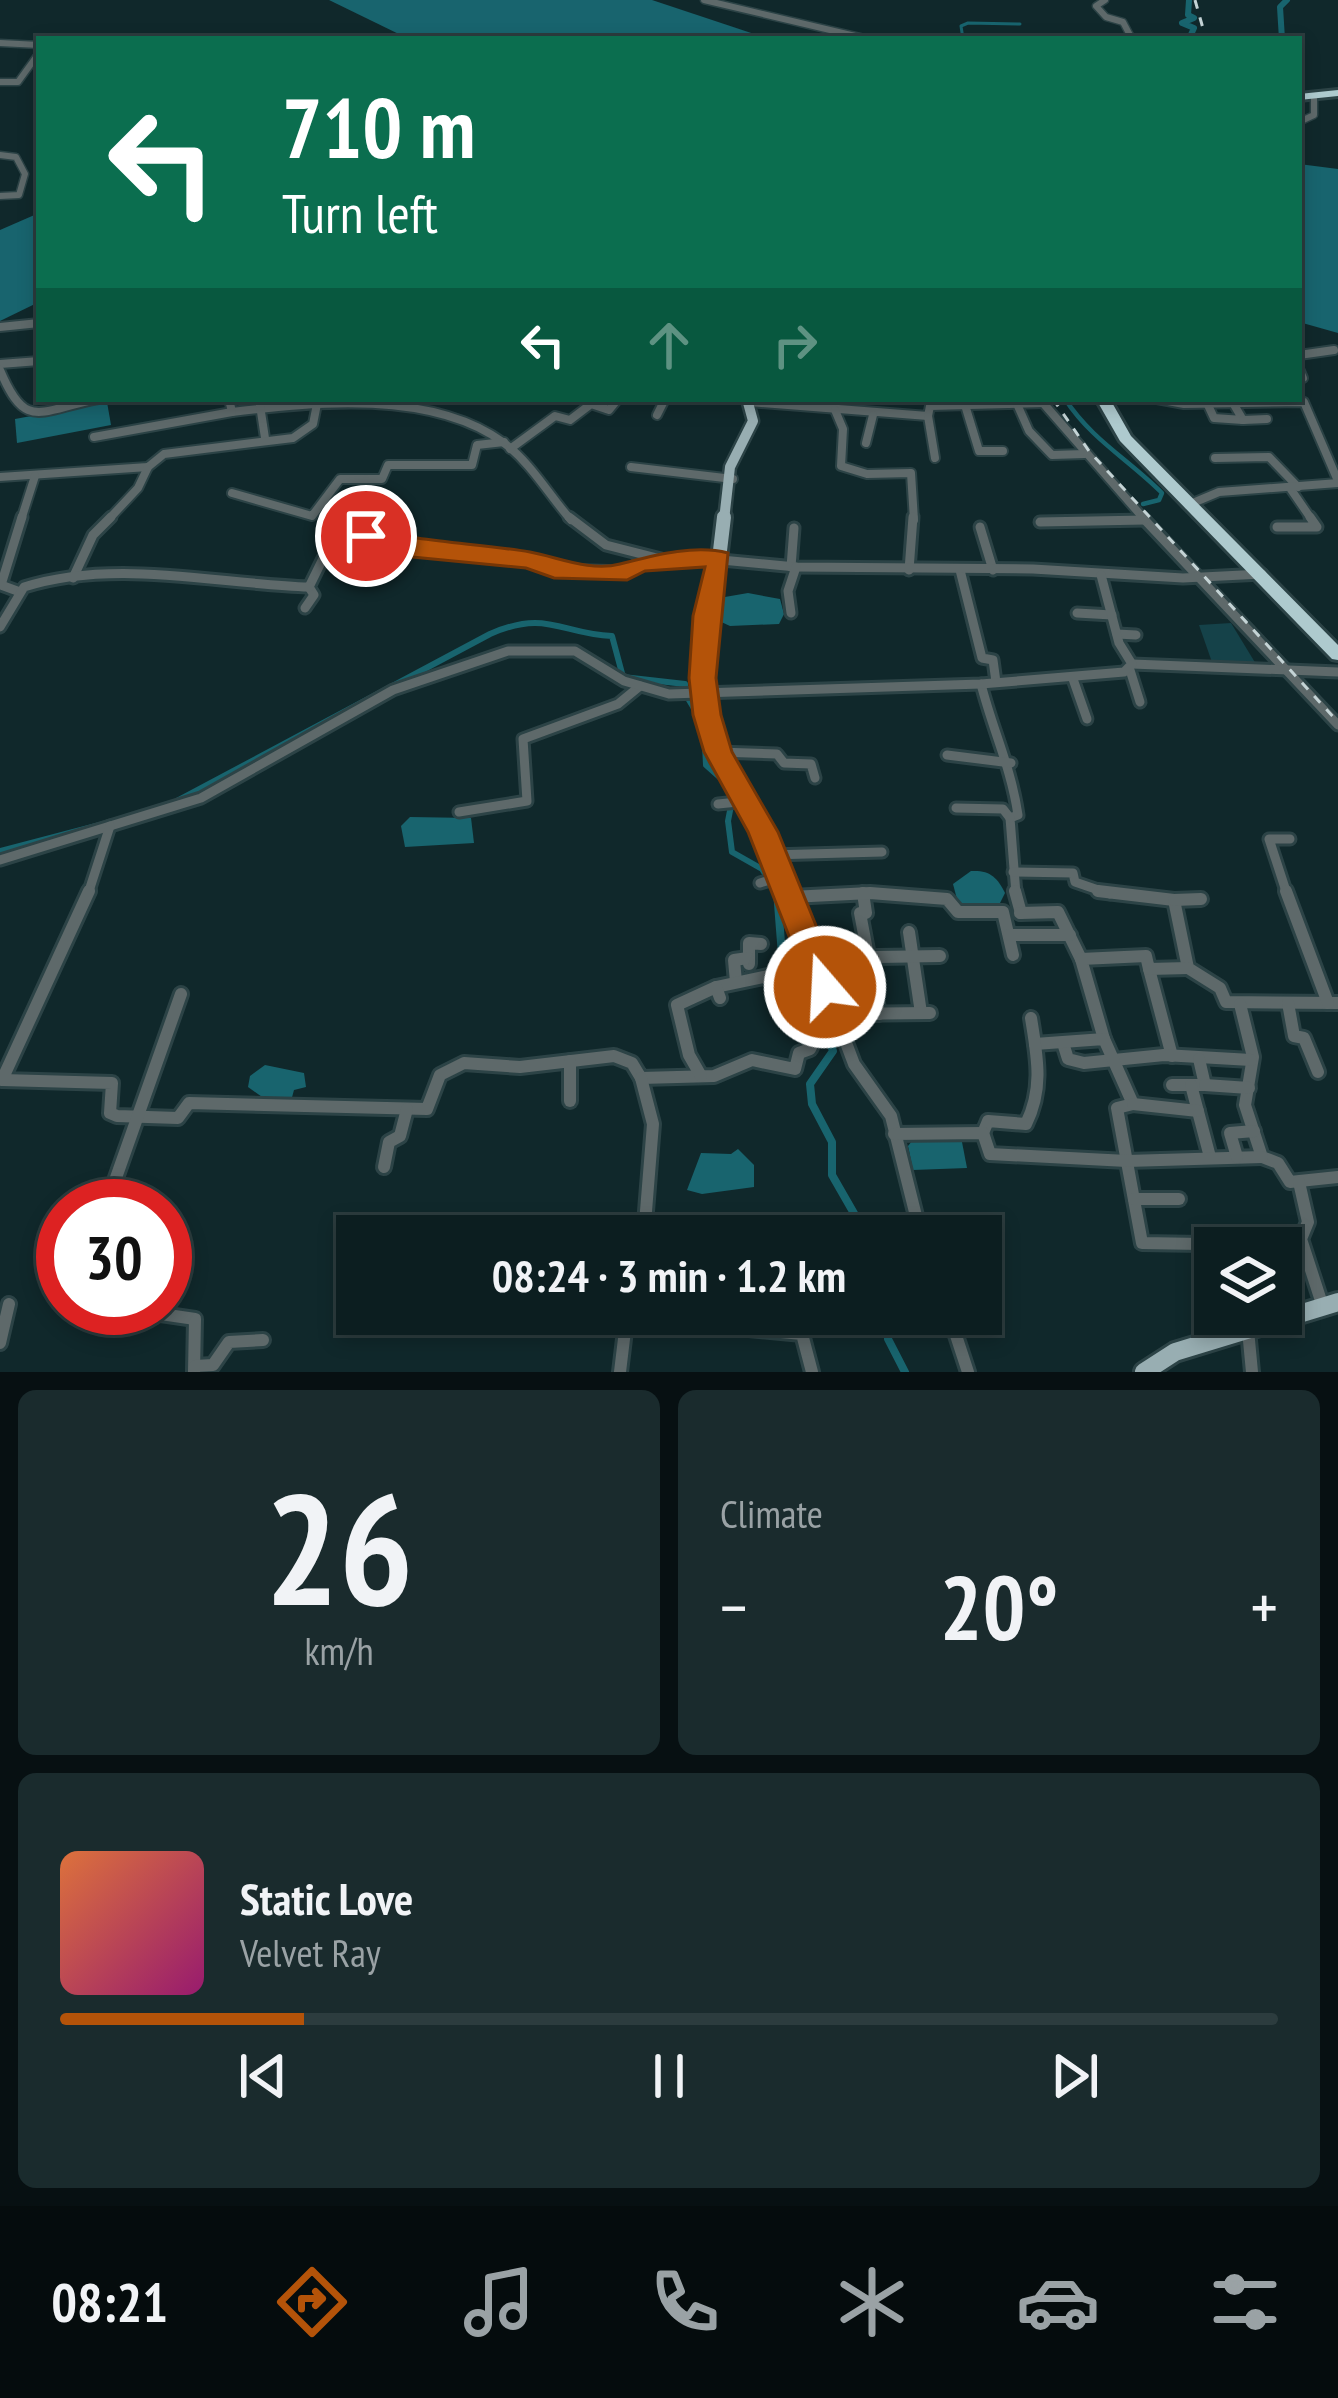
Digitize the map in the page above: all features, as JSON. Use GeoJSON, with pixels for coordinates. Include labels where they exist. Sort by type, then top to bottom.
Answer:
{"type":"FeatureCollection","features":[{"type":"Feature","properties":{"kind":"highway"},"geometry":{"type":"LineString","coordinates":[[1307,98],[1338,93]]}},
{"type":"Feature","properties":{"kind":"highway"},"geometry":{"type":"LineString","coordinates":[[1106,402],[1120,433],[1338,650]]}},
{"type":"Feature","properties":{"kind":"main road"},"geometry":{"type":"LineString","coordinates":[[719,559],[735,452],[753,422],[748,402]]}},
{"type":"Feature","properties":{"kind":"main road"},"geometry":{"type":"LineString","coordinates":[[1144,1372],[1178,1362],[1220,1335]]}},
{"type":"Feature","properties":{"kind":"street"},"geometry":{"type":"LineString","coordinates":[[704,0],[855,36]]}},
{"type":"Feature","properties":{"kind":"street"},"geometry":{"type":"LineString","coordinates":[[1106,0],[1098,9],[1123,21],[1130,36]]}},
{"type":"Feature","properties":{"kind":"street"},"geometry":{"type":"LineString","coordinates":[[0,43],[36,49]]}},
{"type":"Feature","properties":{"kind":"street"},"geometry":{"type":"LineString","coordinates":[[0,95],[4,82],[19,82],[36,54]]}},
{"type":"Feature","properties":{"kind":"street"},"geometry":{"type":"LineString","coordinates":[[1302,121],[1314,116],[1307,98]]}},
{"type":"Feature","properties":{"kind":"street"},"geometry":{"type":"LineString","coordinates":[[0,155],[16,157],[25,174],[19,195],[0,196]]}},
{"type":"Feature","properties":{"kind":"street"},"geometry":{"type":"LineString","coordinates":[[0,327],[36,323]]}},
{"type":"Feature","properties":{"kind":"street"},"geometry":{"type":"LineString","coordinates":[[1302,355],[1334,350]]}},
{"type":"Feature","properties":{"kind":"street"},"geometry":{"type":"LineString","coordinates":[[36,362],[0,367],[15,406],[26,412],[81,402]]}},
{"type":"Feature","properties":{"kind":"street"},"geometry":{"type":"LineString","coordinates":[[230,402],[232,412]]}},
{"type":"Feature","properties":{"kind":"street"},"geometry":{"type":"LineString","coordinates":[[232,493],[312,517],[340,479],[382,478],[383,469],[396,464],[472,465],[477,445],[507,446],[555,416],[570,420],[591,404],[608,410],[615,402]]}},
{"type":"Feature","properties":{"kind":"street"},"geometry":{"type":"LineString","coordinates":[[657,415],[664,402]]}},
{"type":"Feature","properties":{"kind":"street"},"geometry":{"type":"LineString","coordinates":[[765,402],[873,415],[928,416]]}},
{"type":"Feature","properties":{"kind":"street"},"geometry":{"type":"LineString","coordinates":[[884,402],[886,414]]}},
{"type":"Feature","properties":{"kind":"street"},"geometry":{"type":"LineString","coordinates":[[935,458],[930,406],[1034,402]]}},
{"type":"Feature","properties":{"kind":"street"},"geometry":{"type":"LineString","coordinates":[[1044,402],[1144,520],[1338,725]]}},
{"type":"Feature","properties":{"kind":"street"},"geometry":{"type":"LineString","coordinates":[[1187,402],[1252,402]]}},
{"type":"Feature","properties":{"kind":"street"},"geometry":{"type":"LineString","coordinates":[[1191,505],[1219,492],[1338,482],[1306,404],[1282,402]]}},
{"type":"Feature","properties":{"kind":"street"},"geometry":{"type":"LineString","coordinates":[[260,403],[265,438]]}},
{"type":"Feature","properties":{"kind":"street"},"geometry":{"type":"LineString","coordinates":[[94,437],[260,403],[318,403],[464,421],[507,446],[592,537],[666,560]]}},
{"type":"Feature","properties":{"kind":"street"},"geometry":{"type":"LineString","coordinates":[[73,578],[93,535],[164,454],[297,436],[313,424],[318,403]]}},
{"type":"Feature","properties":{"kind":"street"},"geometry":{"type":"LineString","coordinates":[[1233,403],[1243,420]]}},
{"type":"Feature","properties":{"kind":"street"},"geometry":{"type":"LineString","coordinates":[[965,404],[979,451],[1003,451]]}},
{"type":"Feature","properties":{"kind":"street"},"geometry":{"type":"LineString","coordinates":[[1017,404],[1029,431],[1052,455],[1085,454]]}},
{"type":"Feature","properties":{"kind":"street"},"geometry":{"type":"LineString","coordinates":[[1207,404],[1214,418]]}},
{"type":"Feature","properties":{"kind":"street"},"geometry":{"type":"LineString","coordinates":[[835,410],[843,429],[841,466],[867,474],[910,473],[914,546],[909,570]]}},
{"type":"Feature","properties":{"kind":"street"},"geometry":{"type":"LineString","coordinates":[[866,443],[873,415]]}},
{"type":"Feature","properties":{"kind":"street"},"geometry":{"type":"LineString","coordinates":[[1198,421],[1267,419]]}},
{"type":"Feature","properties":{"kind":"street"},"geometry":{"type":"LineString","coordinates":[[1215,458],[1268,457],[1294,487],[1317,527],[1277,527]]}},
{"type":"Feature","properties":{"kind":"street"},"geometry":{"type":"LineString","coordinates":[[0,477],[148,467]]}},
{"type":"Feature","properties":{"kind":"street"},"geometry":{"type":"LineString","coordinates":[[632,467],[733,478]]}},
{"type":"Feature","properties":{"kind":"street"},"geometry":{"type":"LineString","coordinates":[[20,592],[1,585],[35,476]]}},
{"type":"Feature","properties":{"kind":"street"},"geometry":{"type":"LineString","coordinates":[[1040,522],[1144,520]]}},
{"type":"Feature","properties":{"kind":"street"},"geometry":{"type":"LineString","coordinates":[[309,587],[340,524],[382,544],[531,560],[554,570],[627,572],[631,565],[666,560],[719,559],[794,567],[1202,578],[1260,575]]}},
{"type":"Feature","properties":{"kind":"street"},"geometry":{"type":"LineString","coordinates":[[980,526],[993,570]]}},
{"type":"Feature","properties":{"kind":"street"},"geometry":{"type":"LineString","coordinates":[[791,613],[788,590],[794,567],[794,528]]}},
{"type":"Feature","properties":{"kind":"street"},"geometry":{"type":"LineString","coordinates":[[719,559],[706,616],[704,692],[718,752],[748,801],[770,855],[771,880],[791,897],[854,1064],[879,1095],[915,1215]]}},
{"type":"Feature","properties":{"kind":"street"},"geometry":{"type":"LineString","coordinates":[[960,570],[969,621],[982,658],[993,660],[996,682]]}},
{"type":"Feature","properties":{"kind":"street"},"geometry":{"type":"LineString","coordinates":[[0,627],[20,592],[41,580],[162,574],[309,587]]}},
{"type":"Feature","properties":{"kind":"street"},"geometry":{"type":"LineString","coordinates":[[1101,575],[1140,702]]}},
{"type":"Feature","properties":{"kind":"street"},"geometry":{"type":"LineString","coordinates":[[305,608],[314,595],[309,587]]}},
{"type":"Feature","properties":{"kind":"street"},"geometry":{"type":"LineString","coordinates":[[1078,614],[1112,614]]}},
{"type":"Feature","properties":{"kind":"street"},"geometry":{"type":"LineString","coordinates":[[1117,634],[1136,635]]}},
{"type":"Feature","properties":{"kind":"street"},"geometry":{"type":"LineString","coordinates":[[0,860],[201,798],[393,690],[508,651],[574,651],[661,693],[1073,679],[1131,667],[1338,672]]}},
{"type":"Feature","properties":{"kind":"street"},"geometry":{"type":"LineString","coordinates":[[1073,679],[1087,719]]}},
{"type":"Feature","properties":{"kind":"street"},"geometry":{"type":"LineString","coordinates":[[981,684],[998,746],[1011,763],[1018,815],[1010,818]]}},
{"type":"Feature","properties":{"kind":"street"},"geometry":{"type":"LineString","coordinates":[[459,812],[527,802],[524,740],[618,704],[640,686]]}},
{"type":"Feature","properties":{"kind":"street"},"geometry":{"type":"LineString","coordinates":[[718,752],[777,754],[784,763],[812,764],[815,778]]}},
{"type":"Feature","properties":{"kind":"street"},"geometry":{"type":"LineString","coordinates":[[947,755],[1011,763]]}},
{"type":"Feature","properties":{"kind":"street"},"geometry":{"type":"LineString","coordinates":[[726,804],[748,801]]}},
{"type":"Feature","properties":{"kind":"street"},"geometry":{"type":"LineString","coordinates":[[956,808],[995,808],[1010,818]]}},
{"type":"Feature","properties":{"kind":"street"},"geometry":{"type":"LineString","coordinates":[[1010,818],[1006,833],[1021,913]]}},
{"type":"Feature","properties":{"kind":"street"},"geometry":{"type":"LineString","coordinates":[[110,826],[93,882],[1,1083],[112,1083],[116,1085],[110,1113],[138,1117],[178,1118],[189,1102],[407,1109],[431,1106],[440,1075],[464,1064],[520,1066],[623,1057],[641,1078],[652,1124],[646,1215]]}},
{"type":"Feature","properties":{"kind":"street"},"geometry":{"type":"LineString","coordinates":[[1149,969],[1188,968],[1220,988],[1226,1002],[1333,1003],[1272,853],[1269,838],[1290,838]]}},
{"type":"Feature","properties":{"kind":"street"},"geometry":{"type":"LineString","coordinates":[[770,855],[882,852]]}},
{"type":"Feature","properties":{"kind":"street"},"geometry":{"type":"LineString","coordinates":[[1012,872],[1073,873],[1076,882],[1105,893],[1201,899]]}},
{"type":"Feature","properties":{"kind":"street"},"geometry":{"type":"LineString","coordinates":[[791,897],[862,893],[947,898],[958,912],[1058,912],[1082,958],[1104,1039],[1118,1061],[1133,1104]]}},
{"type":"Feature","properties":{"kind":"street"},"geometry":{"type":"LineString","coordinates":[[862,893],[867,957],[879,1014]]}},
{"type":"Feature","properties":{"kind":"street"},"geometry":{"type":"LineString","coordinates":[[1174,900],[1188,968]]}},
{"type":"Feature","properties":{"kind":"street"},"geometry":{"type":"LineString","coordinates":[[1003,912],[1013,955]]}},
{"type":"Feature","properties":{"kind":"street"},"geometry":{"type":"LineString","coordinates":[[835,1014],[926,1013],[909,932]]}},
{"type":"Feature","properties":{"kind":"street"},"geometry":{"type":"LineString","coordinates":[[1009,935],[1070,935]]}},
{"type":"Feature","properties":{"kind":"street"},"geometry":{"type":"LineString","coordinates":[[736,982],[734,960],[748,961],[748,943],[760,944]]}},
{"type":"Feature","properties":{"kind":"street"},"geometry":{"type":"LineString","coordinates":[[816,958],[940,956]]}},
{"type":"Feature","properties":{"kind":"street"},"geometry":{"type":"LineString","coordinates":[[1082,958],[1146,956],[1172,1057]]}},
{"type":"Feature","properties":{"kind":"street"},"geometry":{"type":"LineString","coordinates":[[701,1076],[689,1055],[677,1005],[718,993],[736,982],[768,976]]}},
{"type":"Feature","properties":{"kind":"street"},"geometry":{"type":"LineString","coordinates":[[116,1179],[181,994]]}},
{"type":"Feature","properties":{"kind":"street"},"geometry":{"type":"LineString","coordinates":[[1288,1003],[1294,1036],[1304,1038],[1318,1072]]}},
{"type":"Feature","properties":{"kind":"street"},"geometry":{"type":"LineString","coordinates":[[1240,1004],[1251,1060],[1245,1105],[1262,1157]]}},
{"type":"Feature","properties":{"kind":"street"},"geometry":{"type":"LineString","coordinates":[[1031,1018],[1043,1083],[1028,1120],[988,1121],[983,1133],[990,1154],[1127,1161],[1262,1157],[1278,1163],[1290,1182],[1338,1177]]}},
{"type":"Feature","properties":{"kind":"street"},"geometry":{"type":"LineString","coordinates":[[641,1078],[739,1070],[752,1060],[795,1069],[799,1054],[811,1049],[815,1039]]}},
{"type":"Feature","properties":{"kind":"street"},"geometry":{"type":"LineString","coordinates":[[1035,1044],[1104,1039]]}},
{"type":"Feature","properties":{"kind":"street"},"geometry":{"type":"LineString","coordinates":[[1063,1043],[1068,1060],[1251,1060]]}},
{"type":"Feature","properties":{"kind":"street"},"geometry":{"type":"LineString","coordinates":[[1198,1059],[1198,1111],[1210,1157]]}},
{"type":"Feature","properties":{"kind":"street"},"geometry":{"type":"LineString","coordinates":[[570,1061],[570,1101]]}},
{"type":"Feature","properties":{"kind":"street"},"geometry":{"type":"LineString","coordinates":[[1172,1085],[1249,1088]]}},
{"type":"Feature","properties":{"kind":"street"},"geometry":{"type":"LineString","coordinates":[[1194,1244],[1142,1244],[1117,1108],[1133,1104],[1198,1111]]}},
{"type":"Feature","properties":{"kind":"street"},"geometry":{"type":"LineString","coordinates":[[384,1167],[389,1142],[400,1136],[407,1109]]}},
{"type":"Feature","properties":{"kind":"street"},"geometry":{"type":"LineString","coordinates":[[1237,1157],[1230,1133],[1254,1131]]}},
{"type":"Feature","properties":{"kind":"street"},"geometry":{"type":"LineString","coordinates":[[894,1134],[983,1133]]}},
{"type":"Feature","properties":{"kind":"street"},"geometry":{"type":"LineString","coordinates":[[1299,1182],[1309,1222],[1301,1240],[1330,1305]]}},
{"type":"Feature","properties":{"kind":"street"},"geometry":{"type":"LineString","coordinates":[[1134,1198],[1179,1199]]}},
{"type":"Feature","properties":{"kind":"street"},"geometry":{"type":"LineString","coordinates":[[0,1343],[9,1304]]}},
{"type":"Feature","properties":{"kind":"street"},"geometry":{"type":"LineString","coordinates":[[192,1319],[194,1369],[213,1365],[229,1342],[263,1340]]}},
{"type":"Feature","properties":{"kind":"street"},"geometry":{"type":"LineString","coordinates":[[620,1372],[624,1335]]}},
{"type":"Feature","properties":{"kind":"street"},"geometry":{"type":"LineString","coordinates":[[802,1335],[806,1365],[812,1372]]}},
{"type":"Feature","properties":{"kind":"street"},"geometry":{"type":"LineString","coordinates":[[956,1335],[968,1372]]}},
{"type":"Feature","properties":{"kind":"street"},"geometry":{"type":"LineString","coordinates":[[1240,1335],[1252,1372]]}},
{"type":"Feature","properties":{"kind":"shaded area"},"geometry":{"type":"Polygon","coordinates":[[[329,0],[652,0],[760,36],[403,36],[329,0]]]}},
{"type":"Feature","properties":{"kind":"shaded area"},"geometry":{"type":"Polygon","coordinates":[[[1302,164],[1338,169],[1338,333],[1302,323],[1302,164]]]}},
{"type":"Feature","properties":{"kind":"shaded area"},"geometry":{"type":"Polygon","coordinates":[[[36,214],[36,303],[0,321],[0,230],[36,214]]]}},
{"type":"Feature","properties":{"kind":"shaded area"},"geometry":{"type":"Polygon","coordinates":[[[107,402],[111,425],[17,443],[15,419],[107,402]]]}},
{"type":"Feature","properties":{"kind":"shaded area"},"geometry":{"type":"Polygon","coordinates":[[[748,593],[780,599],[784,614],[779,624],[730,626],[717,620],[719,598],[748,593]]]}},
{"type":"Feature","properties":{"kind":"shaded area"},"geometry":{"type":"Polygon","coordinates":[[[1231,623],[1259,669],[1214,668],[1199,625],[1231,623]]]}},
{"type":"Feature","properties":{"kind":"shaded area"},"geometry":{"type":"Polygon","coordinates":[[[410,817],[471,818],[474,843],[405,847],[401,826],[410,817]]]}},
{"type":"Feature","properties":{"kind":"shaded area"},"geometry":{"type":"Polygon","coordinates":[[[971,871],[996,879],[1005,893],[1000,903],[958,903],[953,884],[971,871]]]}},
{"type":"Feature","properties":{"kind":"shaded area"},"geometry":{"type":"Polygon","coordinates":[[[265,1065],[304,1073],[306,1087],[294,1090],[291,1101],[265,1099],[248,1087],[250,1076],[265,1065]]]}},
{"type":"Feature","properties":{"kind":"shaded area"},"geometry":{"type":"Polygon","coordinates":[[[912,1141],[962,1142],[967,1168],[913,1170],[908,1146],[912,1141]]]}},
{"type":"Feature","properties":{"kind":"shaded area"},"geometry":{"type":"Polygon","coordinates":[[[738,1149],[754,1165],[754,1187],[702,1194],[687,1190],[701,1153],[731,1154],[738,1149]]]}},
{"type":"Feature","properties":{"kind":"waterway"},"geometry":{"type":"LineString","coordinates":[[1189,0],[1188,15],[1194,18],[1182,23],[1194,28],[1190,36]]}},
{"type":"Feature","properties":{"kind":"waterway"},"geometry":{"type":"LineString","coordinates":[[1282,36],[1280,7],[1287,0]]}},
{"type":"Feature","properties":{"kind":"waterway"},"geometry":{"type":"LineString","coordinates":[[963,36],[961,26],[968,23],[1020,24]]}},
{"type":"Feature","properties":{"kind":"waterway"},"geometry":{"type":"LineString","coordinates":[[1067,402],[1099,438],[1162,493],[1159,500],[1143,504]]}},
{"type":"Feature","properties":{"kind":"waterway"},"geometry":{"type":"LineString","coordinates":[[177,801],[490,634],[526,623],[612,636],[623,677],[685,684],[685,690]]}},
{"type":"Feature","properties":{"kind":"waterway"},"geometry":{"type":"LineString","coordinates":[[686,695],[704,725],[706,765],[734,790],[728,821],[732,852],[762,869],[777,893]]}},
{"type":"Feature","properties":{"kind":"waterway"},"geometry":{"type":"LineString","coordinates":[[0,851],[119,820]]}},
{"type":"Feature","properties":{"kind":"waterway"},"geometry":{"type":"LineString","coordinates":[[777,893],[784,981],[821,1015],[833,1051],[810,1084],[812,1104],[832,1142],[832,1175],[855,1215]]}},
{"type":"Feature","properties":{"kind":"waterway"},"geometry":{"type":"LineString","coordinates":[[888,1335],[905,1372]]}},
{"type":"Feature","properties":{"kind":"railway"},"geometry":{"type":"LineString","coordinates":[[1195,0],[1205,36]]}},
{"type":"Feature","properties":{"kind":"railway"},"geometry":{"type":"LineString","coordinates":[[1055,402],[1089,451],[1338,722]]}},
{"type":"Feature","properties":{"kind":"route"},"geometry":{"type":"LineString","coordinates":[[366,536],[402,548],[531,560],[547,563],[554,570],[627,572],[639,563],[719,559],[706,616],[702,678],[707,715],[718,752],[749,802],[803,923],[825,987]]}}]}
